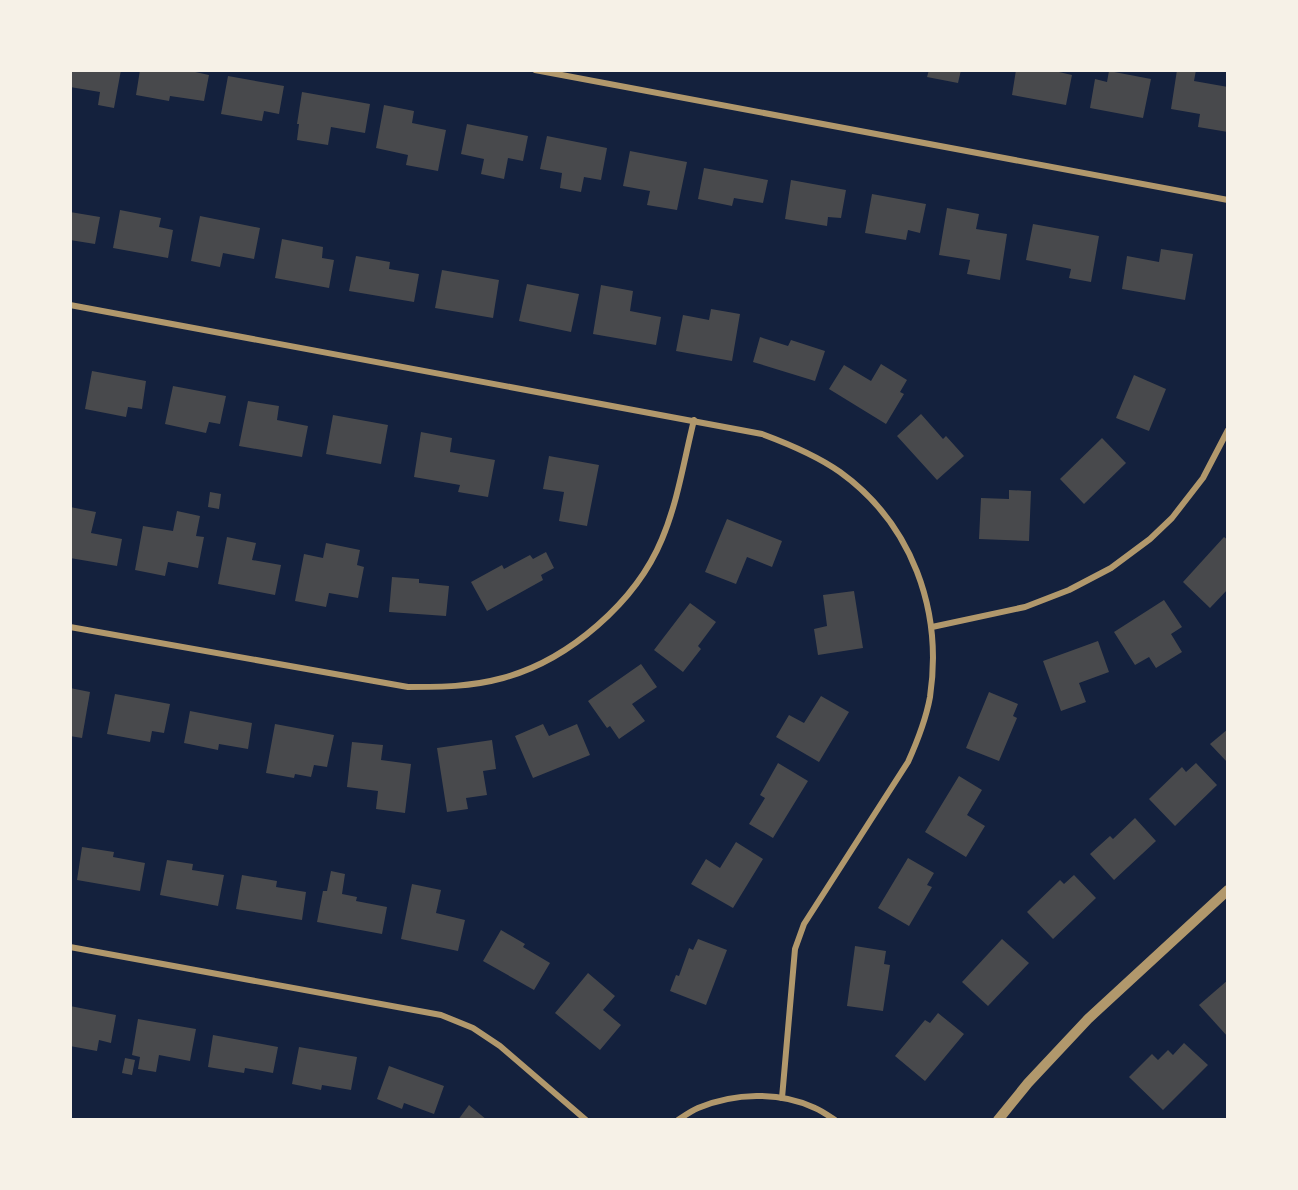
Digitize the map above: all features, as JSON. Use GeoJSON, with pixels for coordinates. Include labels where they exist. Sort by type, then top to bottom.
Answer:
{"type":"FeatureCollection","features":[{"type":"Feature","properties":{"kind":"street"},"geometry":{"type":"LineString","coordinates":[[535,70],[1227,200]]}},
{"type":"Feature","properties":{"kind":"street"},"geometry":{"type":"LineString","coordinates":[[70,305],[762,434],[803,450],[840,472],[873,501],[897,530],[914,563],[927,601],[932,627],[933,663],[930,699],[917,742],[908,762],[804,924],[795,949],[782,1098]]}},
{"type":"Feature","properties":{"kind":"street"},"geometry":{"type":"LineString","coordinates":[[70,627],[408,687],[456,687],[504,678],[544,662],[578,642],[612,614],[639,580],[661,542],[670,518],[694,420]]}},
{"type":"Feature","properties":{"kind":"street"},"geometry":{"type":"LineString","coordinates":[[932,627],[1025,607],[1069,590],[1111,568],[1150,539],[1172,518],[1203,478],[1227,429]]}},
{"type":"Feature","properties":{"kind":"street"},"geometry":{"type":"LineString","coordinates":[[998,1119],[1088,1019],[1227,890]]}},
{"type":"Feature","properties":{"kind":"street"},"geometry":{"type":"LineString","coordinates":[[70,947],[441,1015],[473,1028],[500,1046],[586,1119]]}},
{"type":"Feature","properties":{"kind":"street"},"geometry":{"type":"LineString","coordinates":[[678,1119],[697,1108],[723,1099],[754,1096],[782,1098],[814,1107],[836,1119]]}},
{"type":"Feature","properties":{"kind":"building"},"geometry":{"type":"Polygon","coordinates":[[[70,70],[121,70],[114,108],[98,105],[100,92],[70,87],[70,70]]]}},
{"type":"Feature","properties":{"kind":"building"},"geometry":{"type":"Polygon","coordinates":[[[140,70],[186,70],[209,75],[204,101],[170,96],[169,101],[136,95],[140,70]]]}},
{"type":"Feature","properties":{"kind":"building"},"geometry":{"type":"Polygon","coordinates":[[[929,70],[961,70],[958,83],[927,77],[929,70]]]}},
{"type":"Feature","properties":{"kind":"building"},"geometry":{"type":"Polygon","coordinates":[[[1016,70],[1059,70],[1059,72],[1072,75],[1066,105],[1012,95],[1016,70]]]}},
{"type":"Feature","properties":{"kind":"building"},"geometry":{"type":"Polygon","coordinates":[[[1177,70],[1196,70],[1194,81],[1228,87],[1228,132],[1198,127],[1200,114],[1171,109],[1177,70]]]}},
{"type":"Feature","properties":{"kind":"building"},"geometry":{"type":"Polygon","coordinates":[[[1109,71],[1151,79],[1143,118],[1090,108],[1095,79],[1107,82],[1109,71]]]}},
{"type":"Feature","properties":{"kind":"building"},"geometry":{"type":"Polygon","coordinates":[[[228,76],[284,86],[279,114],[264,111],[262,121],[221,114],[228,76]]]}},
{"type":"Feature","properties":{"kind":"building"},"geometry":{"type":"Polygon","coordinates":[[[302,92],[370,104],[365,133],[331,127],[328,145],[297,140],[302,92]]]}},
{"type":"Feature","properties":{"kind":"building"},"geometry":{"type":"Polygon","coordinates":[[[384,105],[414,111],[412,123],[446,130],[438,171],[406,165],[408,155],[376,148],[384,105]]]}},
{"type":"Feature","properties":{"kind":"building"},"geometry":{"type":"Polygon","coordinates":[[[467,124],[528,136],[523,161],[508,158],[504,179],[481,174],[484,159],[461,154],[467,124]]]}},
{"type":"Feature","properties":{"kind":"building"},"geometry":{"type":"Polygon","coordinates":[[[547,136],[607,148],[601,180],[584,177],[581,192],[560,188],[562,173],[540,169],[547,136]]]}},
{"type":"Feature","properties":{"kind":"building"},"geometry":{"type":"Polygon","coordinates":[[[630,151],[687,162],[677,210],[647,205],[650,191],[623,186],[630,151]]]}},
{"type":"Feature","properties":{"kind":"building"},"geometry":{"type":"Polygon","coordinates":[[[704,168],[768,180],[763,203],[734,198],[732,206],[698,199],[704,168]]]}},
{"type":"Feature","properties":{"kind":"building"},"geometry":{"type":"Polygon","coordinates":[[[791,180],[846,190],[841,218],[828,217],[827,226],[785,219],[791,180]]]}},
{"type":"Feature","properties":{"kind":"building"},"geometry":{"type":"Polygon","coordinates":[[[872,194],[926,204],[920,233],[908,230],[906,240],[865,233],[872,194]]]}},
{"type":"Feature","properties":{"kind":"building"},"geometry":{"type":"Polygon","coordinates":[[[947,208],[979,214],[976,229],[1007,234],[1000,280],[967,274],[970,260],[939,255],[947,208]]]}},
{"type":"Feature","properties":{"kind":"building"},"geometry":{"type":"Polygon","coordinates":[[[120,210],[161,218],[159,227],[173,230],[168,258],[113,248],[120,210]]]}},
{"type":"Feature","properties":{"kind":"building"},"geometry":{"type":"Polygon","coordinates":[[[70,212],[100,217],[95,244],[70,240],[70,212]]]}},
{"type":"Feature","properties":{"kind":"building"},"geometry":{"type":"Polygon","coordinates":[[[200,216],[260,228],[254,259],[223,253],[220,267],[191,261],[200,216]]]}},
{"type":"Feature","properties":{"kind":"building"},"geometry":{"type":"Polygon","coordinates":[[[1033,224],[1099,236],[1091,282],[1069,278],[1071,269],[1026,260],[1033,224]]]}},
{"type":"Feature","properties":{"kind":"building"},"geometry":{"type":"Polygon","coordinates":[[[282,239],[323,247],[322,258],[334,260],[329,288],[275,278],[282,239]]]}},
{"type":"Feature","properties":{"kind":"building"},"geometry":{"type":"Polygon","coordinates":[[[1161,249],[1193,254],[1185,300],[1122,289],[1127,256],[1159,262],[1161,249]]]}},
{"type":"Feature","properties":{"kind":"building"},"geometry":{"type":"Polygon","coordinates":[[[356,256],[390,262],[389,269],[419,274],[414,302],[349,291],[356,256]]]}},
{"type":"Feature","properties":{"kind":"building"},"geometry":{"type":"Polygon","coordinates":[[[442,270],[499,280],[493,318],[435,308],[442,270]]]}},
{"type":"Feature","properties":{"kind":"building"},"geometry":{"type":"Polygon","coordinates":[[[527,284],[579,294],[571,332],[519,321],[527,284]]]}},
{"type":"Feature","properties":{"kind":"building"},"geometry":{"type":"Polygon","coordinates":[[[601,285],[633,291],[630,311],[661,317],[656,345],[593,334],[601,285]]]}},
{"type":"Feature","properties":{"kind":"building"},"geometry":{"type":"Polygon","coordinates":[[[711,309],[740,314],[732,361],[676,351],[683,315],[709,320],[711,309]]]}},
{"type":"Feature","properties":{"kind":"building"},"geometry":{"type":"Polygon","coordinates":[[[760,337],[788,346],[791,340],[825,351],[815,381],[753,362],[760,337]]]}},
{"type":"Feature","properties":{"kind":"building"},"geometry":{"type":"Polygon","coordinates":[[[881,364],[907,380],[900,392],[904,394],[886,424],[829,389],[844,365],[871,381],[881,364]]]}},
{"type":"Feature","properties":{"kind":"building"},"geometry":{"type":"Polygon","coordinates":[[[92,371],[146,381],[142,409],[128,407],[126,417],[85,409],[92,371]]]}},
{"type":"Feature","properties":{"kind":"building"},"geometry":{"type":"Polygon","coordinates":[[[1134,375],[1166,389],[1149,431],[1116,418],[1134,375]]]}},
{"type":"Feature","properties":{"kind":"building"},"geometry":{"type":"Polygon","coordinates":[[[173,386],[226,396],[220,424],[209,422],[206,433],[165,424],[173,386]]]}},
{"type":"Feature","properties":{"kind":"building"},"geometry":{"type":"Polygon","coordinates":[[[248,401],[279,406],[277,420],[308,426],[302,457],[239,446],[248,401]]]}},
{"type":"Feature","properties":{"kind":"building"},"geometry":{"type":"Polygon","coordinates":[[[921,414],[943,439],[946,436],[964,456],[937,480],[897,436],[921,414]]]}},
{"type":"Feature","properties":{"kind":"building"},"geometry":{"type":"Polygon","coordinates":[[[333,415],[388,425],[381,464],[326,454],[333,415]]]}},
{"type":"Feature","properties":{"kind":"building"},"geometry":{"type":"Polygon","coordinates":[[[421,432],[452,438],[450,452],[495,460],[488,497],[458,492],[460,485],[414,477],[421,432]]]}},
{"type":"Feature","properties":{"kind":"building"},"geometry":{"type":"Polygon","coordinates":[[[1102,438],[1126,463],[1084,504],[1060,479],[1102,438]]]}},
{"type":"Feature","properties":{"kind":"building"},"geometry":{"type":"Polygon","coordinates":[[[549,456],[599,465],[587,526],[559,521],[564,492],[543,489],[549,456]]]}},
{"type":"Feature","properties":{"kind":"building"},"geometry":{"type":"Polygon","coordinates":[[[1009,490],[1031,491],[1029,541],[979,539],[981,498],[1009,499],[1009,490]]]}},
{"type":"Feature","properties":{"kind":"building"},"geometry":{"type":"Polygon","coordinates":[[[210,492],[221,494],[219,509],[208,507],[210,492]]]}},
{"type":"Feature","properties":{"kind":"building"},"geometry":{"type":"Polygon","coordinates":[[[70,507],[96,512],[91,533],[122,539],[117,566],[70,558],[70,507]]]}},
{"type":"Feature","properties":{"kind":"building"},"geometry":{"type":"Polygon","coordinates":[[[177,511],[200,516],[196,536],[204,537],[198,568],[168,562],[165,576],[135,570],[143,526],[173,531],[177,511]]]}},
{"type":"Feature","properties":{"kind":"building"},"geometry":{"type":"Polygon","coordinates":[[[727,519],[782,541],[772,567],[747,557],[736,584],[705,572],[727,519]]]}},
{"type":"Feature","properties":{"kind":"building"},"geometry":{"type":"Polygon","coordinates":[[[227,537],[256,543],[252,560],[281,565],[275,595],[218,584],[227,537]]]}},
{"type":"Feature","properties":{"kind":"building"},"geometry":{"type":"Polygon","coordinates":[[[1224,537],[1228,540],[1228,589],[1210,608],[1183,582],[1224,537]]]}},
{"type":"Feature","properties":{"kind":"building"},"geometry":{"type":"Polygon","coordinates":[[[326,543],[360,550],[357,565],[364,567],[358,598],[329,593],[326,607],[295,601],[304,554],[323,558],[326,543]]]}},
{"type":"Feature","properties":{"kind":"building"},"geometry":{"type":"Polygon","coordinates":[[[546,552],[554,568],[541,575],[543,580],[487,611],[471,582],[502,565],[504,569],[530,555],[533,559],[546,552]]]}},
{"type":"Feature","properties":{"kind":"building"},"geometry":{"type":"Polygon","coordinates":[[[392,577],[419,579],[419,583],[449,586],[446,616],[389,612],[392,577]]]}},
{"type":"Feature","properties":{"kind":"building"},"geometry":{"type":"Polygon","coordinates":[[[854,591],[863,648],[818,655],[814,629],[827,626],[823,595],[854,591]]]}},
{"type":"Feature","properties":{"kind":"building"},"geometry":{"type":"Polygon","coordinates":[[[1164,600],[1182,627],[1171,634],[1182,652],[1156,668],[1149,657],[1135,665],[1114,632],[1164,600]]]}},
{"type":"Feature","properties":{"kind":"building"},"geometry":{"type":"Polygon","coordinates":[[[690,603],[716,622],[698,646],[701,649],[683,672],[654,650],[690,603]]]}},
{"type":"Feature","properties":{"kind":"building"},"geometry":{"type":"Polygon","coordinates":[[[1098,641],[1109,672],[1079,683],[1086,702],[1061,711],[1043,661],[1098,641]]]}},
{"type":"Feature","properties":{"kind":"building"},"geometry":{"type":"Polygon","coordinates":[[[641,664],[657,687],[632,704],[645,721],[619,739],[610,726],[607,728],[588,701],[641,664]]]}},
{"type":"Feature","properties":{"kind":"building"},"geometry":{"type":"Polygon","coordinates":[[[70,688],[90,692],[82,738],[70,736],[70,688]]]}},
{"type":"Feature","properties":{"kind":"building"},"geometry":{"type":"Polygon","coordinates":[[[989,692],[1018,704],[1013,716],[1017,718],[999,761],[966,748],[989,692]]]}},
{"type":"Feature","properties":{"kind":"building"},"geometry":{"type":"Polygon","coordinates":[[[115,694],[170,704],[164,733],[152,731],[150,742],[107,734],[115,694]]]}},
{"type":"Feature","properties":{"kind":"building"},"geometry":{"type":"Polygon","coordinates":[[[821,696],[849,712],[819,762],[776,737],[789,715],[804,723],[821,696]]]}},
{"type":"Feature","properties":{"kind":"building"},"geometry":{"type":"Polygon","coordinates":[[[190,711],[252,723],[248,749],[219,744],[218,750],[184,743],[190,711]]]}},
{"type":"Feature","properties":{"kind":"building"},"geometry":{"type":"Polygon","coordinates":[[[275,724],[334,735],[327,767],[314,765],[311,777],[295,774],[294,778],[266,773],[275,724]]]}},
{"type":"Feature","properties":{"kind":"building"},"geometry":{"type":"Polygon","coordinates":[[[543,724],[549,736],[577,724],[590,755],[533,778],[515,736],[543,724]]]}},
{"type":"Feature","properties":{"kind":"building"},"geometry":{"type":"Polygon","coordinates":[[[1228,729],[1228,763],[1210,744],[1228,729]]]}},
{"type":"Feature","properties":{"kind":"building"},"geometry":{"type":"Polygon","coordinates":[[[492,740],[496,769],[483,771],[487,795],[466,798],[468,809],[447,812],[437,748],[492,740]]]}},
{"type":"Feature","properties":{"kind":"building"},"geometry":{"type":"Polygon","coordinates":[[[352,742],[383,745],[381,760],[411,764],[405,813],[376,809],[378,791],[347,787],[352,742]]]}},
{"type":"Feature","properties":{"kind":"building"},"geometry":{"type":"Polygon","coordinates":[[[778,763],[808,781],[773,838],[749,824],[765,798],[760,795],[778,763]]]}},
{"type":"Feature","properties":{"kind":"building"},"geometry":{"type":"Polygon","coordinates":[[[1196,763],[1217,785],[1175,826],[1149,799],[1182,767],[1186,772],[1196,763]]]}},
{"type":"Feature","properties":{"kind":"building"},"geometry":{"type":"Polygon","coordinates":[[[959,776],[982,790],[967,815],[985,826],[966,857],[925,832],[959,776]]]}},
{"type":"Feature","properties":{"kind":"building"},"geometry":{"type":"Polygon","coordinates":[[[1135,818],[1156,841],[1114,880],[1090,854],[1110,836],[1113,839],[1135,818]]]}},
{"type":"Feature","properties":{"kind":"building"},"geometry":{"type":"Polygon","coordinates":[[[736,842],[763,859],[733,908],[691,884],[706,859],[720,868],[736,842]]]}},
{"type":"Feature","properties":{"kind":"building"},"geometry":{"type":"Polygon","coordinates":[[[82,847],[114,852],[113,857],[145,863],[140,891],[77,880],[82,847]]]}},
{"type":"Feature","properties":{"kind":"building"},"geometry":{"type":"Polygon","coordinates":[[[908,858],[934,873],[927,885],[932,887],[909,926],[878,908],[908,858]]]}},
{"type":"Feature","properties":{"kind":"building"},"geometry":{"type":"Polygon","coordinates":[[[167,860],[193,864],[192,870],[224,875],[218,906],[160,895],[167,860]]]}},
{"type":"Feature","properties":{"kind":"building"},"geometry":{"type":"Polygon","coordinates":[[[331,871],[345,874],[342,894],[357,897],[356,901],[387,907],[382,934],[317,922],[323,891],[327,891],[331,871]]]}},
{"type":"Feature","properties":{"kind":"building"},"geometry":{"type":"Polygon","coordinates":[[[242,875],[277,881],[276,887],[306,892],[302,920],[236,909],[242,875]]]}},
{"type":"Feature","properties":{"kind":"building"},"geometry":{"type":"Polygon","coordinates":[[[1074,875],[1096,898],[1053,939],[1027,912],[1060,880],[1064,884],[1074,875]]]}},
{"type":"Feature","properties":{"kind":"building"},"geometry":{"type":"Polygon","coordinates":[[[412,884],[441,890],[436,913],[465,920],[458,951],[401,939],[412,884]]]}},
{"type":"Feature","properties":{"kind":"building"},"geometry":{"type":"Polygon","coordinates":[[[501,930],[525,944],[523,947],[550,963],[534,990],[483,961],[501,930]]]}},
{"type":"Feature","properties":{"kind":"building"},"geometry":{"type":"Polygon","coordinates":[[[698,939],[727,950],[706,1005],[670,991],[676,975],[679,976],[689,948],[693,950],[698,939]]]}},
{"type":"Feature","properties":{"kind":"building"},"geometry":{"type":"Polygon","coordinates":[[[1002,939],[1029,963],[988,1006],[962,982],[1002,939]]]}},
{"type":"Feature","properties":{"kind":"building"},"geometry":{"type":"Polygon","coordinates":[[[855,946],[886,951],[884,964],[890,965],[883,1011],[847,1006],[855,946]]]}},
{"type":"Feature","properties":{"kind":"building"},"geometry":{"type":"Polygon","coordinates":[[[588,973],[615,996],[603,1010],[621,1025],[600,1050],[555,1013],[588,973]]]}},
{"type":"Feature","properties":{"kind":"building"},"geometry":{"type":"Polygon","coordinates":[[[1228,980],[1228,1037],[1199,1005],[1228,980]]]}},
{"type":"Feature","properties":{"kind":"building"},"geometry":{"type":"Polygon","coordinates":[[[70,1006],[116,1015],[111,1043],[99,1040],[97,1051],[70,1046],[70,1006]]]}},
{"type":"Feature","properties":{"kind":"building"},"geometry":{"type":"Polygon","coordinates":[[[938,1013],[964,1034],[925,1081],[895,1056],[925,1020],[930,1023],[938,1013]]]}},
{"type":"Feature","properties":{"kind":"building"},"geometry":{"type":"Polygon","coordinates":[[[138,1019],[196,1029],[190,1061],[159,1055],[156,1072],[138,1069],[140,1057],[132,1055],[138,1019]]]}},
{"type":"Feature","properties":{"kind":"building"},"geometry":{"type":"Polygon","coordinates":[[[213,1035],[278,1047],[273,1073],[245,1068],[244,1073],[208,1067],[213,1035]]]}},
{"type":"Feature","properties":{"kind":"building"},"geometry":{"type":"Polygon","coordinates":[[[1184,1043],[1208,1065],[1163,1110],[1129,1077],[1152,1054],[1158,1060],[1168,1050],[1173,1055],[1184,1043]]]}},
{"type":"Feature","properties":{"kind":"building"},"geometry":{"type":"Polygon","coordinates":[[[299,1047],[357,1057],[351,1090],[322,1085],[321,1090],[292,1084],[299,1047]]]}},
{"type":"Feature","properties":{"kind":"building"},"geometry":{"type":"Polygon","coordinates":[[[125,1058],[135,1060],[132,1075],[122,1073],[125,1058]]]}},
{"type":"Feature","properties":{"kind":"building"},"geometry":{"type":"Polygon","coordinates":[[[389,1066],[444,1086],[434,1114],[404,1103],[402,1109],[377,1099],[389,1066]]]}},
{"type":"Feature","properties":{"kind":"building"},"geometry":{"type":"Polygon","coordinates":[[[469,1105],[487,1120],[458,1120],[469,1105]]]}}]}
